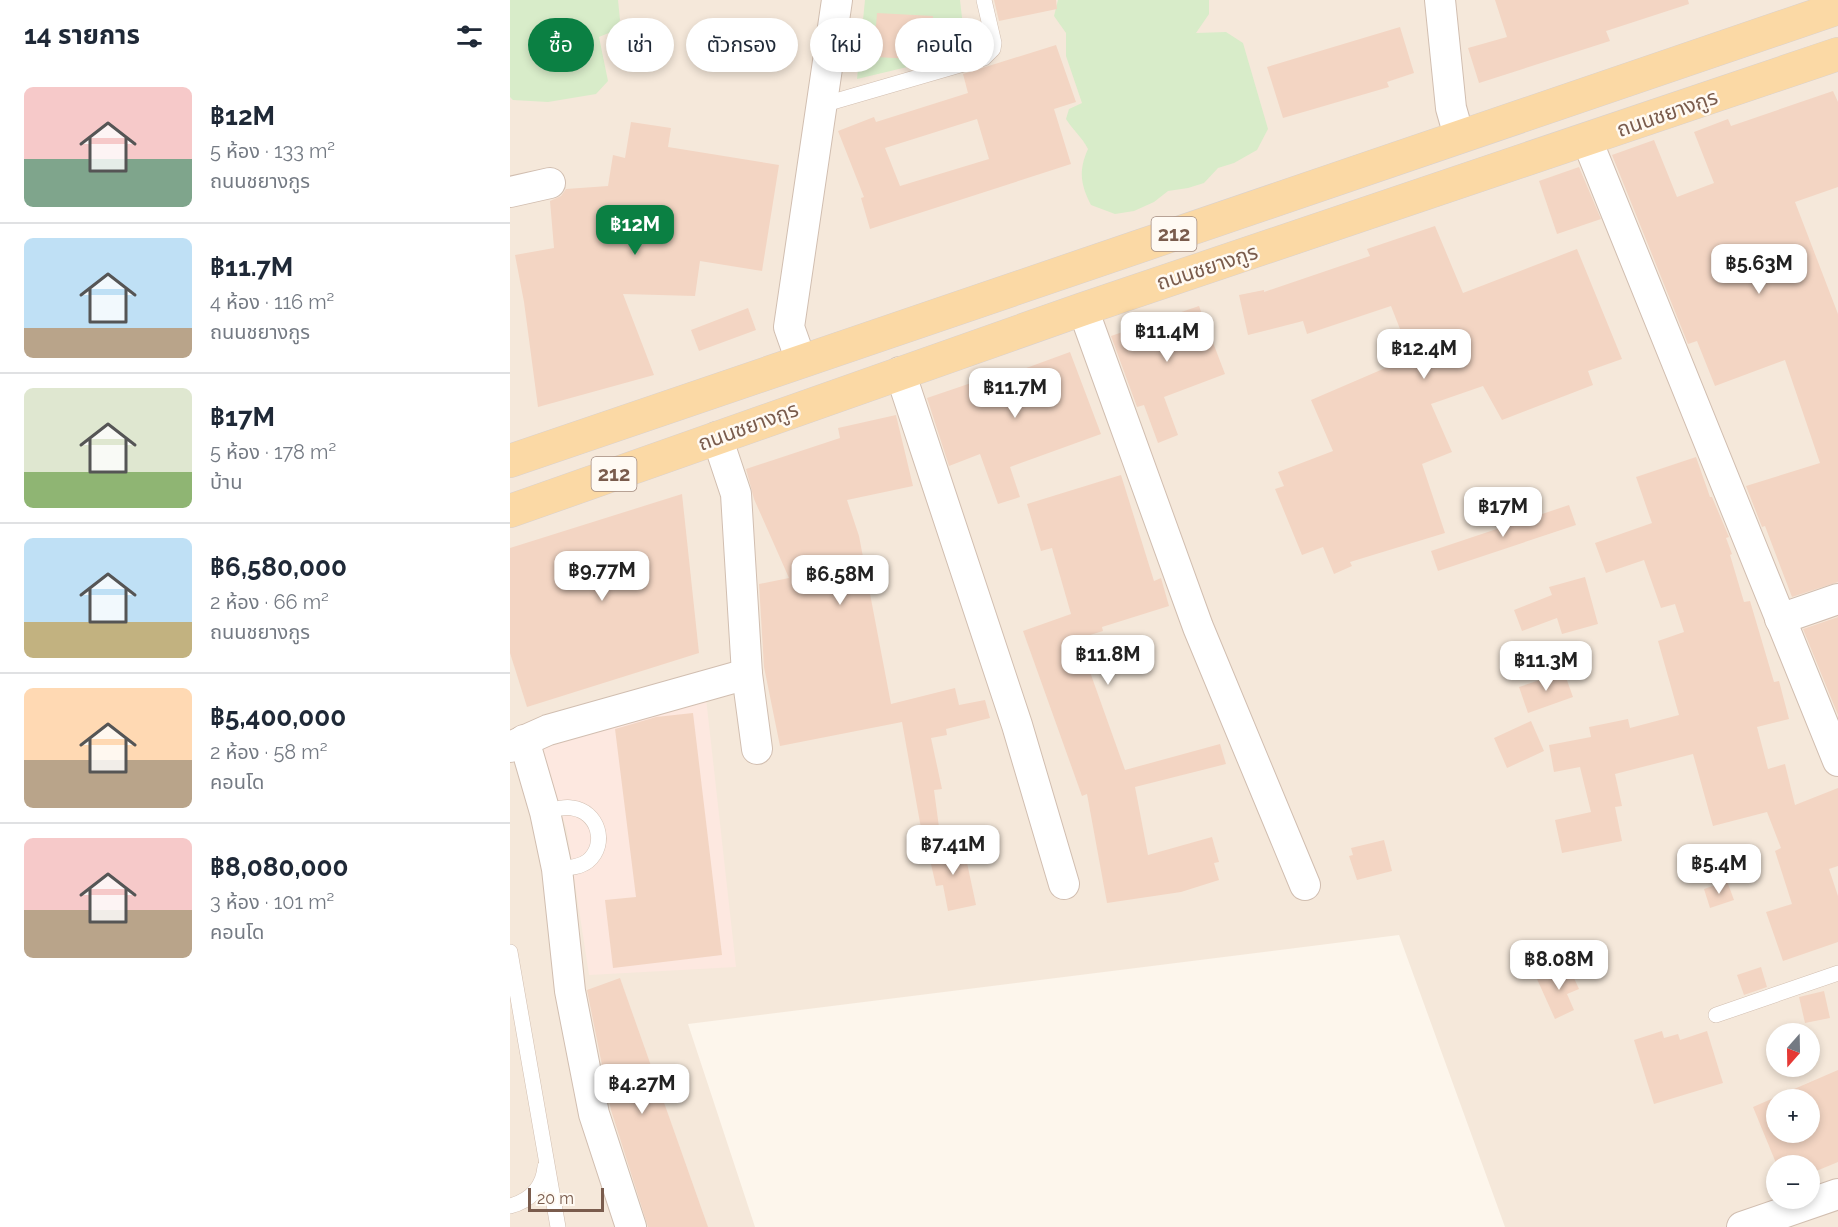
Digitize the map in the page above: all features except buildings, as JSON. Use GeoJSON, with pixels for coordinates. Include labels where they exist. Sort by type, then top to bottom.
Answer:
{"type":"FeatureCollection","features":[{"type":"Feature","properties":{"kind":"main road","name":"ถนนชยางกูร"},"geometry":{"type":"LineString","coordinates":[[510,461],[1838,8]]}},
{"type":"Feature","properties":{"kind":"main road","name":"ถนนชยางกูร"},"geometry":{"type":"LineString","coordinates":[[510,511],[1083,309],[1838,54]]}},
{"type":"Feature","properties":{"kind":"street"},"geometry":{"type":"LineString","coordinates":[[801,361],[789,327],[837,0]]}},
{"type":"Feature","properties":{"kind":"street"},"geometry":{"type":"LineString","coordinates":[[1440,0],[1451,108],[1459,136]]}},
{"type":"Feature","properties":{"kind":"street"},"geometry":{"type":"LineString","coordinates":[[1587,140],[1838,761]]}},
{"type":"Feature","properties":{"kind":"street"},"geometry":{"type":"LineString","coordinates":[[510,192],[550,183]]}},
{"type":"Feature","properties":{"kind":"street"},"geometry":{"type":"LineString","coordinates":[[1083,309],[1198,627],[1305,885]]}},
{"type":"Feature","properties":{"kind":"street"},"geometry":{"type":"LineString","coordinates":[[900,372],[1017,725],[1064,884]]}},
{"type":"Feature","properties":{"kind":"street"},"geometry":{"type":"LineString","coordinates":[[717,437],[736,494],[747,674],[757,749]]}},
{"type":"Feature","properties":{"kind":"street"},"geometry":{"type":"LineString","coordinates":[[1780,619],[1838,599]]}},
{"type":"Feature","properties":{"kind":"street"},"geometry":{"type":"LineString","coordinates":[[631,1227],[594,1114],[570,991],[557,869],[545,812],[517,744],[548,730],[747,674]]}},
{"type":"Feature","properties":{"kind":"street"},"geometry":{"type":"LineString","coordinates":[[1755,1225],[1838,1194]]}},
{"type":"Feature","properties":{"kind":"lane"},"geometry":{"type":"LineString","coordinates":[[822,105],[984,58],[993,49],[994,43],[984,0]]}},
{"type":"Feature","properties":{"kind":"lane"},"geometry":{"type":"LineString","coordinates":[[545,812],[566,807],[584,812],[592,818],[599,836],[598,845],[589,860],[581,865],[557,869]]}},
{"type":"Feature","properties":{"kind":"lane"},"geometry":{"type":"LineString","coordinates":[[510,952],[558,1227]]}},
{"type":"Feature","properties":{"kind":"lane"},"geometry":{"type":"LineString","coordinates":[[1716,1015],[1838,974]]}},
{"type":"Feature","properties":{"kind":"lane"},"geometry":{"type":"LineString","coordinates":[[510,1206],[523,1202],[540,1184],[546,1155]]}},
{"type":"Feature","properties":{"kind":"shaded area"},"geometry":{"type":"Polygon","coordinates":[[[510,0],[1838,0],[1838,1227],[1505,1227],[1399,935],[688,1024],[755,1227],[510,1227],[510,0]]]}},
{"type":"Feature","properties":{"kind":"shaded area"},"geometry":{"type":"Polygon","coordinates":[[[706,698],[736,967],[589,975],[567,831],[541,746],[706,698]]]}},
{"type":"Feature","properties":{"kind":"green space"},"geometry":{"type":"Polygon","coordinates":[[[510,0],[618,0],[620,18],[606,18],[606,34],[599,37],[608,81],[596,94],[548,102],[513,100],[510,97],[510,0]]]}},
{"type":"Feature","properties":{"kind":"green space"},"geometry":{"type":"Polygon","coordinates":[[[865,0],[960,0],[962,18],[895,18],[895,70],[857,79],[858,72],[883,72],[883,18],[863,18],[865,0]]]}},
{"type":"Feature","properties":{"kind":"green space"},"geometry":{"type":"Polygon","coordinates":[[[1058,0],[1209,0],[1209,14],[1196,33],[1226,32],[1243,43],[1268,129],[1257,150],[1234,163],[1218,168],[1204,183],[1168,191],[1154,202],[1134,211],[1115,214],[1091,205],[1082,178],[1083,164],[1088,149],[1066,119],[1069,109],[1082,103],[1066,56],[1066,33],[1054,16],[1058,0]]]}}]}
